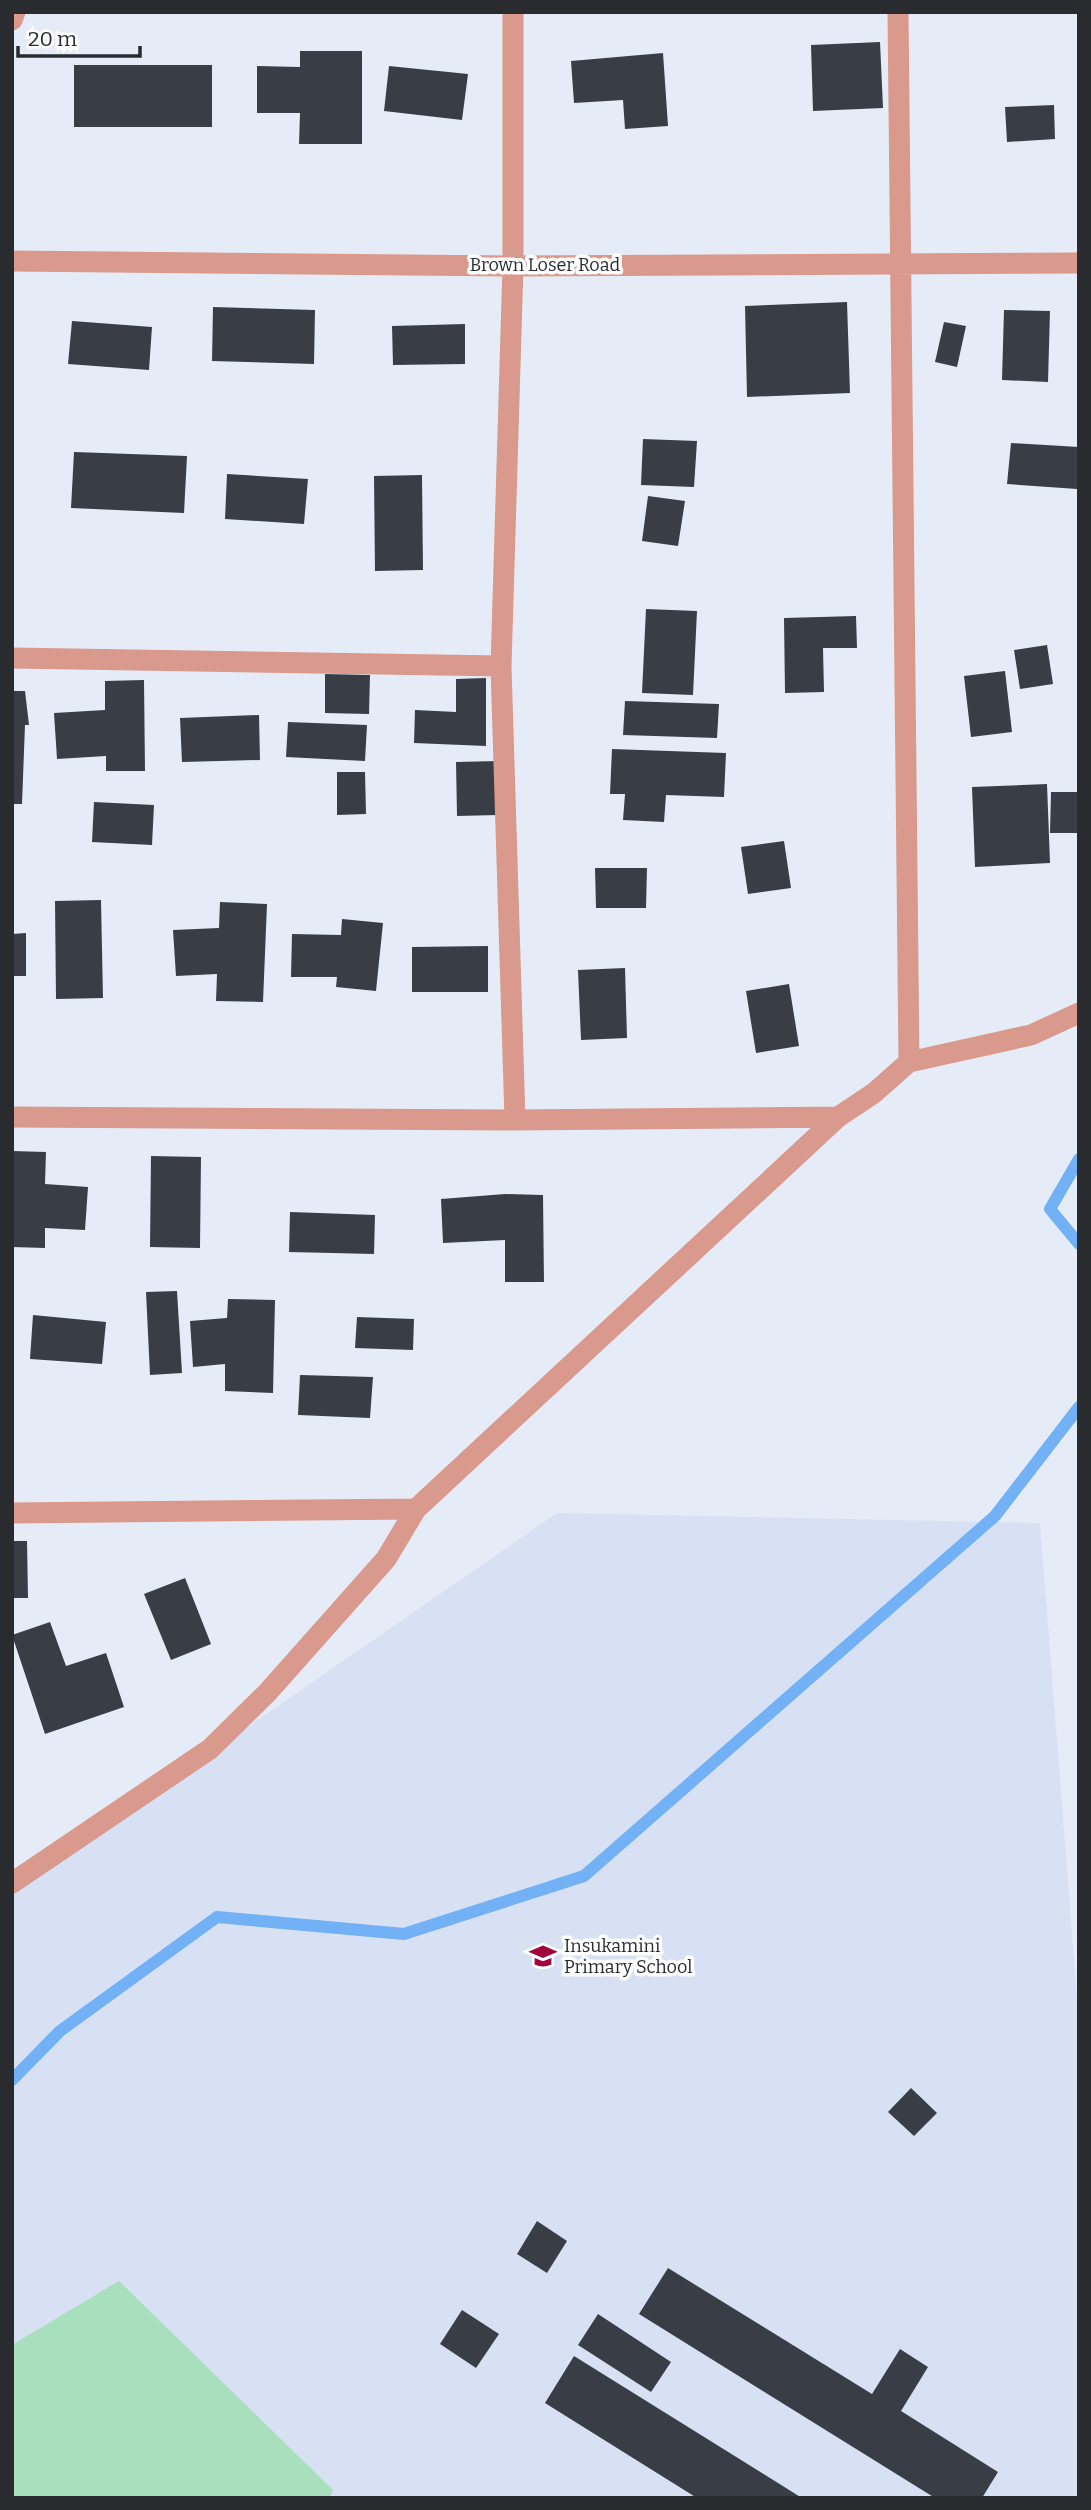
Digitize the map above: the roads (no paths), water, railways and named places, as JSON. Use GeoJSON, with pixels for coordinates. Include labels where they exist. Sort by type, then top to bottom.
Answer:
{"type":"FeatureCollection","features":[{"type":"Feature","properties":{"kind":"street"},"geometry":{"type":"LineString","coordinates":[[12,20],[15,12]]}},
{"type":"Feature","properties":{"kind":"street"},"geometry":{"type":"LineString","coordinates":[[513,12],[513,266],[501,666],[515,1120]]}},
{"type":"Feature","properties":{"kind":"street"},"geometry":{"type":"LineString","coordinates":[[898,12],[909,1062]]}},
{"type":"Feature","properties":{"kind":"street","name":"Brown Loser Road"},"geometry":{"type":"LineString","coordinates":[[12,261],[513,266],[1079,263]]}},
{"type":"Feature","properties":{"kind":"street"},"geometry":{"type":"LineString","coordinates":[[12,658],[501,666]]}},
{"type":"Feature","properties":{"kind":"street"},"geometry":{"type":"LineString","coordinates":[[12,1883],[210,1749],[267,1693],[378,1568],[416,1509],[838,1117],[874,1093],[909,1062],[1031,1035],[1079,1013]]}},
{"type":"Feature","properties":{"kind":"street"},"geometry":{"type":"LineString","coordinates":[[12,1117],[515,1120],[838,1117]]}},
{"type":"Feature","properties":{"kind":"street"},"geometry":{"type":"LineString","coordinates":[[12,1513],[416,1509]]}},
{"type":"Feature","properties":{"kind":"waterway"},"geometry":{"type":"LineString","coordinates":[[1079,1159],[1050,1209],[1079,1244]]}},
{"type":"Feature","properties":{"kind":"waterway"},"geometry":{"type":"LineString","coordinates":[[12,2080],[60,2031],[217,1917],[404,1934],[584,1876],[995,1516],[1079,1407]]}},
{"type":"Feature","properties":{"kind":"place","name":"Insukamini Primary School"},"geometry":{"type":"Point","coordinates":[543,1956]}}]}
